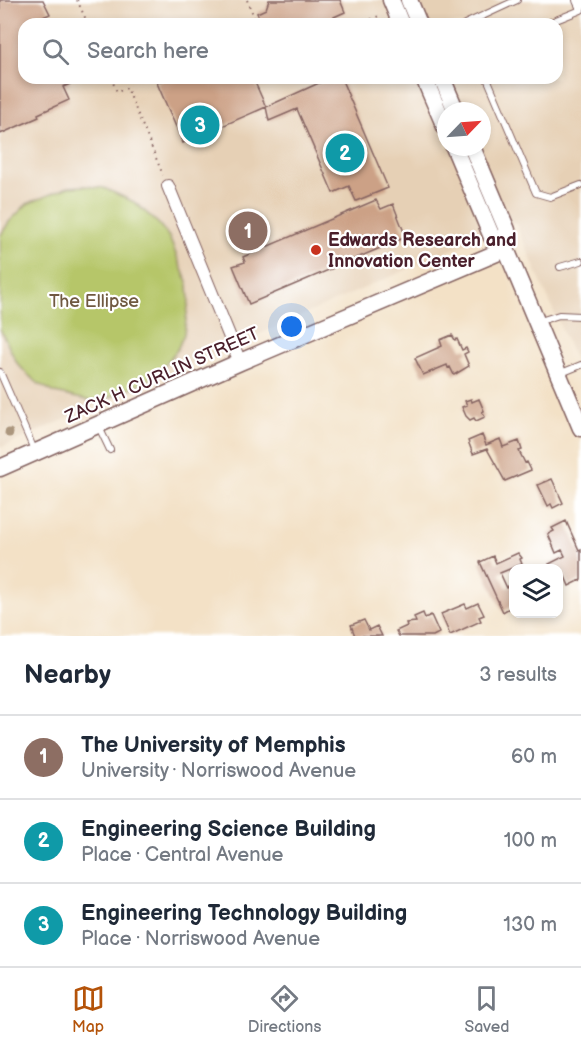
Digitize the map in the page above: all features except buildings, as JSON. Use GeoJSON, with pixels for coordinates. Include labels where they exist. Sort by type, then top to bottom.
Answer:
{"type":"FeatureCollection","features":[{"type":"Feature","properties":{"kind":"main road"},"geometry":{"type":"LineString","coordinates":[[391,0],[398,18]]}},
{"type":"Feature","properties":{"kind":"main road"},"geometry":{"type":"LineString","coordinates":[[409,0],[416,18]]}},
{"type":"Feature","properties":{"kind":"main road"},"geometry":{"type":"LineString","coordinates":[[427,84],[437,108]]}},
{"type":"Feature","properties":{"kind":"main road"},"geometry":{"type":"LineString","coordinates":[[445,84],[452,102]]}},
{"type":"Feature","properties":{"kind":"main road"},"geometry":{"type":"LineString","coordinates":[[458,156],[492,237],[506,249]]}},
{"type":"Feature","properties":{"kind":"main road"},"geometry":{"type":"LineString","coordinates":[[476,156],[507,230],[506,249],[581,428]]}},
{"type":"Feature","properties":{"kind":"main road","name":"ZACK H CURLIN STREET"},"geometry":{"type":"LineString","coordinates":[[0,468],[240,362],[506,249]]}},
{"type":"Feature","properties":{"kind":"street"},"geometry":{"type":"LineString","coordinates":[[579,0],[581,4]]}},
{"type":"Feature","properties":{"kind":"street"},"geometry":{"type":"LineString","coordinates":[[168,186],[240,362]]}},
{"type":"Feature","properties":{"kind":"lane"},"geometry":{"type":"LineString","coordinates":[[478,18],[517,0]]}},
{"type":"Feature","properties":{"kind":"lane"},"geometry":{"type":"LineString","coordinates":[[561,18],[581,10]]}},
{"type":"Feature","properties":{"kind":"lane"},"geometry":{"type":"LineString","coordinates":[[490,84],[536,193],[550,197],[581,185]]}},
{"type":"Feature","properties":{"kind":"lane"},"geometry":{"type":"LineString","coordinates":[[560,267],[581,261]]}},
{"type":"Feature","properties":{"kind":"lane"},"geometry":{"type":"LineString","coordinates":[[536,322],[559,315],[581,316]]}},
{"type":"Feature","properties":{"kind":"lane"},"geometry":{"type":"LineString","coordinates":[[558,374],[581,365]]}},
{"type":"Feature","properties":{"kind":"lane"},"geometry":{"type":"LineString","coordinates":[[0,372],[36,452]]}},
{"type":"Feature","properties":{"kind":"lane"},"geometry":{"type":"LineString","coordinates":[[97,425],[110,450]]}},
{"type":"Feature","properties":{"kind":"path"},"geometry":{"type":"LineString","coordinates":[[77,0],[85,18]]}},
{"type":"Feature","properties":{"kind":"path"},"geometry":{"type":"LineString","coordinates":[[247,0],[254,18]]}},
{"type":"Feature","properties":{"kind":"path"},"geometry":{"type":"LineString","coordinates":[[374,18],[381,15]]}},
{"type":"Feature","properties":{"kind":"path"},"geometry":{"type":"LineString","coordinates":[[115,84],[117,92],[127,88],[168,186]]}},
{"type":"Feature","properties":{"kind":"shaded area"},"geometry":{"type":"Polygon","coordinates":[[[0,0],[581,0],[581,374],[515,222],[0,448],[0,0]]]}},
{"type":"Feature","properties":{"kind":"green space","name":"The Ellipse"},"geometry":{"type":"Polygon","coordinates":[[[68,187],[104,188],[134,202],[159,224],[169,237],[188,284],[189,300],[184,334],[177,350],[155,377],[109,398],[91,401],[55,393],[39,384],[17,363],[0,329],[0,236],[9,222],[27,204],[68,187]]]}},
{"type":"Feature","properties":{"kind":"place","name":"Engineering Technology Building"},"geometry":{"type":"Point","coordinates":[200,125]}},
{"type":"Feature","properties":{"kind":"place","name":"Engineering Science Building"},"geometry":{"type":"Point","coordinates":[345,153]}},
{"type":"Feature","properties":{"kind":"place","name":"The University of Memphis"},"geometry":{"type":"Point","coordinates":[248,231]}},
{"type":"Feature","properties":{"kind":"place","name":"Edwards Research and Innovation Center"},"geometry":{"type":"Point","coordinates":[316,250]}}]}
